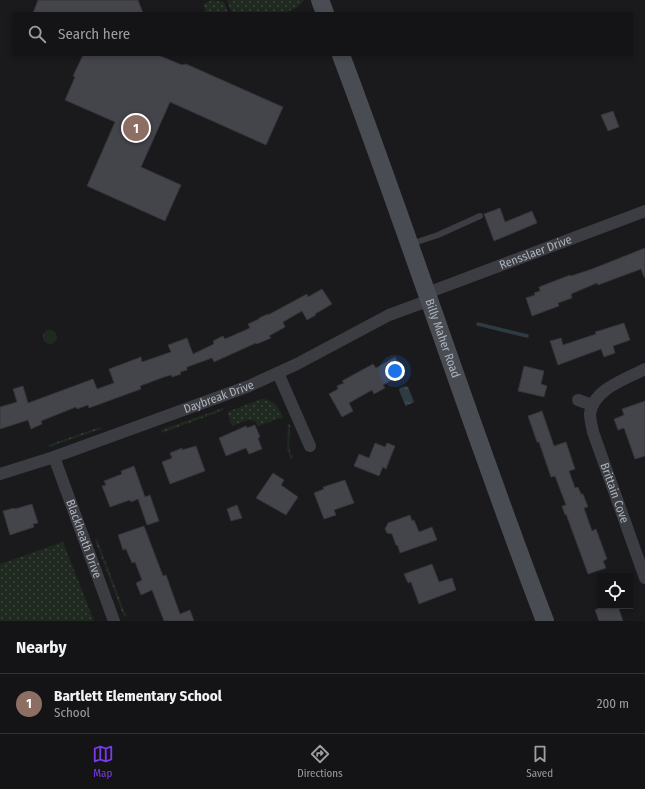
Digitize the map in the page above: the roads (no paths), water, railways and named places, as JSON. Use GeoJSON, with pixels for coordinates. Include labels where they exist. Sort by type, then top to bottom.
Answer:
{"type":"FeatureCollection","features":[{"type":"Feature","properties":{"kind":"main road"},"geometry":{"type":"LineString","coordinates":[[320,0],[325,12]]}},
{"type":"Feature","properties":{"kind":"main road","name":"Billy Maher Road"},"geometry":{"type":"LineString","coordinates":[[341,56],[370,132],[506,520],[545,621]]}},
{"type":"Feature","properties":{"kind":"street","name":"Rensslaer Drive"},"geometry":{"type":"LineString","coordinates":[[428,297],[645,212]]}},
{"type":"Feature","properties":{"kind":"street","name":"Daybreak Drive"},"geometry":{"type":"LineString","coordinates":[[0,474],[54,457],[249,386],[327,349],[389,315],[428,297]]}},
{"type":"Feature","properties":{"kind":"street"},"geometry":{"type":"LineString","coordinates":[[578,400],[592,405],[608,388],[645,369]]}},
{"type":"Feature","properties":{"kind":"street"},"geometry":{"type":"LineString","coordinates":[[278,372],[310,446]]}},
{"type":"Feature","properties":{"kind":"street","name":"Brittain Cove"},"geometry":{"type":"LineString","coordinates":[[592,405],[590,413],[593,432],[645,578]]}},
{"type":"Feature","properties":{"kind":"street","name":"Blackheath Drive"},"geometry":{"type":"LineString","coordinates":[[54,457],[114,621]]}},
{"type":"Feature","properties":{"kind":"lane"},"geometry":{"type":"LineString","coordinates":[[410,245],[480,216]]}},
{"type":"Feature","properties":{"kind":"water"},"geometry":{"type":"Polygon","coordinates":[[[406,386],[408,387],[414,402],[406,406],[399,390],[400,388],[406,386]]]}},
{"type":"Feature","properties":{"kind":"waterway"},"geometry":{"type":"LineString","coordinates":[[478,324],[527,336]]}},
{"type":"Feature","properties":{"kind":"place","name":"Bartlett Elementary School"},"geometry":{"type":"Point","coordinates":[136,128]}}]}
